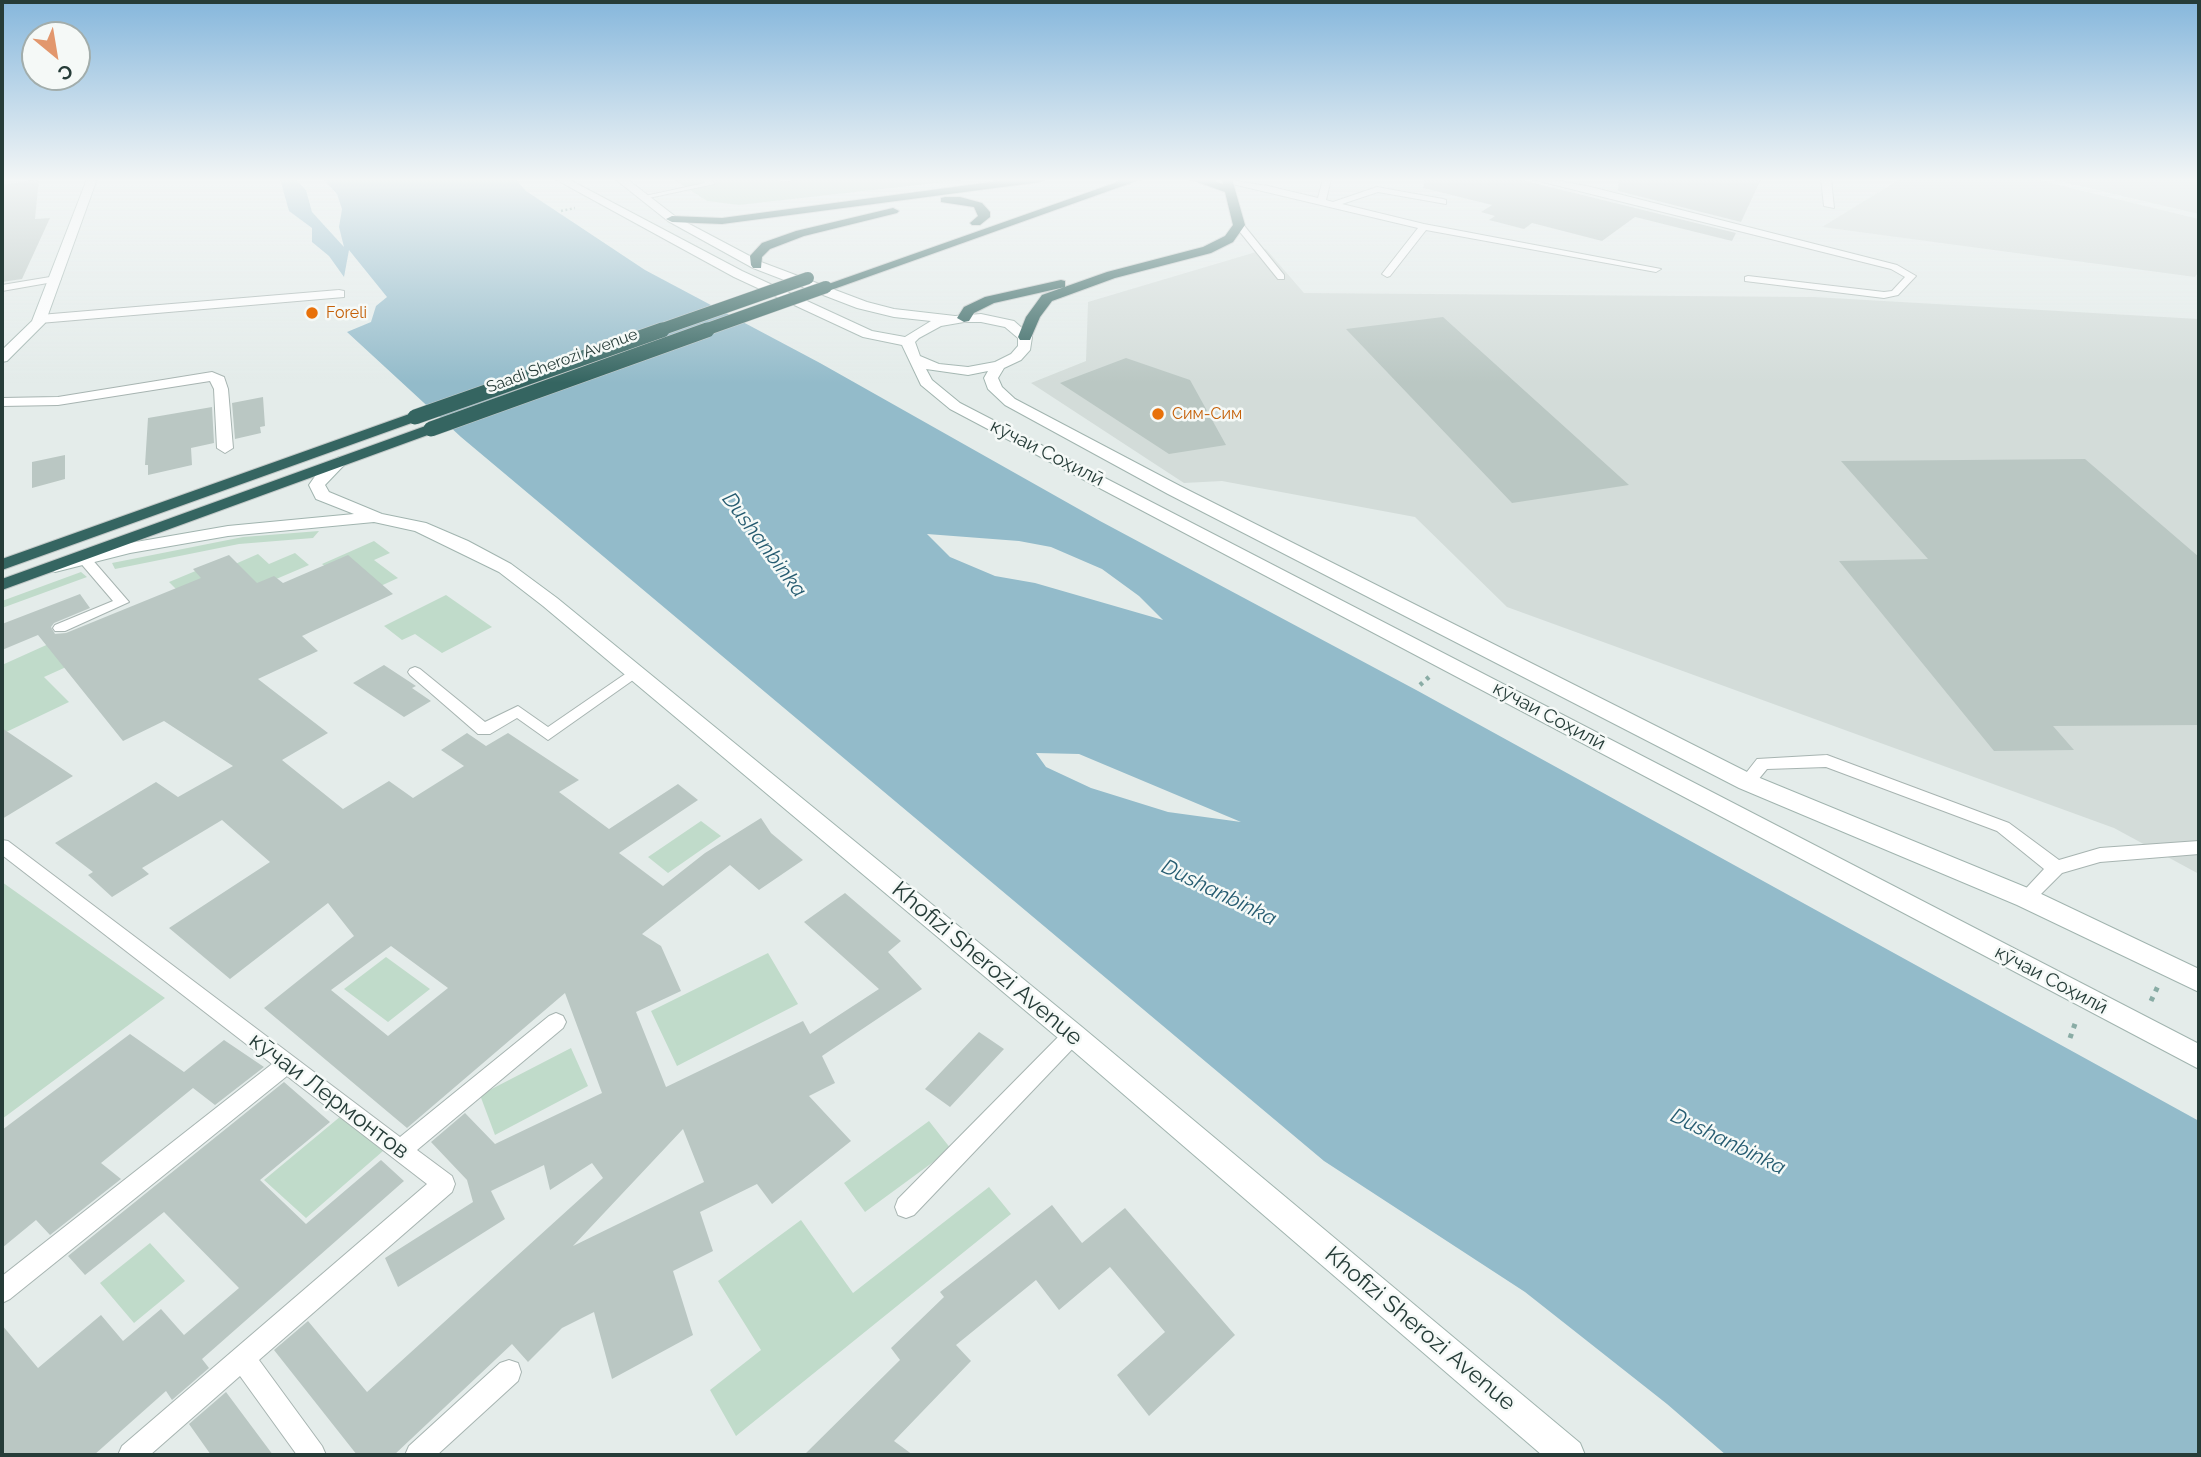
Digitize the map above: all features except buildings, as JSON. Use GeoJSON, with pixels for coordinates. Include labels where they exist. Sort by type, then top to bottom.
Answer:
{"type":"FeatureCollection","features":[{"type":"Feature","properties":{"kind":"highway"},"geometry":{"type":"LineString","coordinates":[[757,265],[759,251],[768,247]]}},
{"type":"Feature","properties":{"kind":"highway"},"geometry":{"type":"LineString","coordinates":[[873,257],[903,247]]}},
{"type":"Feature","properties":{"kind":"highway","name":"Saadi Sherozi Avenue"},"geometry":{"type":"LineString","coordinates":[[2,565],[415,417],[819,279],[921,247]]}},
{"type":"Feature","properties":{"kind":"highway"},"geometry":{"type":"LineString","coordinates":[[959,319],[969,310],[990,300],[1111,275],[1213,247]]}},
{"type":"Feature","properties":{"kind":"highway"},"geometry":{"type":"LineString","coordinates":[[1025,337],[1033,317],[1047,298],[1111,275]]}},
{"type":"Feature","properties":{"kind":"highway","name":"Saadi Sherozi Avenue"},"geometry":{"type":"LineString","coordinates":[[2,585],[431,429],[819,279]]}},
{"type":"Feature","properties":{"kind":"highway"},"geometry":{"type":"LineString","coordinates":[[33,554],[26,559],[25,565],[28,568],[46,569]]}},
{"type":"Feature","properties":{"kind":"main road"},"geometry":{"type":"LineString","coordinates":[[2,358],[18,345],[40,319],[68,247]]}},
{"type":"Feature","properties":{"kind":"main road"},"geometry":{"type":"LineString","coordinates":[[688,247],[750,279],[911,351],[937,368],[968,371],[999,365],[1016,357],[1025,347],[1025,337],[1009,324],[996,320],[894,313],[862,305],[757,265],[724,247]]}},
{"type":"Feature","properties":{"kind":"main road"},"geometry":{"type":"LineString","coordinates":[[40,319],[339,294]]}},
{"type":"Feature","properties":{"kind":"main road"},"geometry":{"type":"LineString","coordinates":[[911,351],[923,328],[959,319]]}},
{"type":"Feature","properties":{"kind":"main road","name":"кӯчаи Соҳилӣ"},"geometry":{"type":"LineString","coordinates":[[911,351],[926,382],[955,406],[2199,1057]]}},
{"type":"Feature","properties":{"kind":"main road","name":"кӯчаи Соҳилӣ"},"geometry":{"type":"LineString","coordinates":[[999,365],[991,378],[995,389],[1010,402],[1174,491],[1747,782],[2026,898],[2199,981]]}},
{"type":"Feature","properties":{"kind":"main road"},"geometry":{"type":"LineString","coordinates":[[2,402],[58,401],[212,376],[219,380],[221,388],[225,448]]}},
{"type":"Feature","properties":{"kind":"main road"},"geometry":{"type":"LineString","coordinates":[[339,462],[324,474],[317,485],[322,495],[377,518]]}},
{"type":"Feature","properties":{"kind":"main road"},"geometry":{"type":"LineString","coordinates":[[46,569],[130,548],[228,531],[377,518]]}},
{"type":"Feature","properties":{"kind":"main road","name":"Khofizi Sherozi Avenue"},"geometry":{"type":"LineString","coordinates":[[377,518],[420,527],[462,545],[505,568],[550,602],[1073,1035],[1568,1455]]}},
{"type":"Feature","properties":{"kind":"lane"},"geometry":{"type":"LineString","coordinates":[[1256,247],[1281,278]]}},
{"type":"Feature","properties":{"kind":"lane"},"geometry":{"type":"LineString","coordinates":[[1387,274],[1408,247]]}},
{"type":"Feature","properties":{"kind":"lane"},"geometry":{"type":"LineString","coordinates":[[1534,247],[1656,269]]}},
{"type":"Feature","properties":{"kind":"lane"},"geometry":{"type":"LineString","coordinates":[[1748,279],[1884,295],[1895,293],[1911,276],[1894,267],[1816,247]]}},
{"type":"Feature","properties":{"kind":"lane"},"geometry":{"type":"LineString","coordinates":[[2,288],[56,279]]}},
{"type":"Feature","properties":{"kind":"lane"},"geometry":{"type":"LineString","coordinates":[[60,628],[122,602],[86,560]]}},
{"type":"Feature","properties":{"kind":"lane"},"geometry":{"type":"LineString","coordinates":[[415,672],[484,730],[518,711],[548,735],[636,673]]}},
{"type":"Feature","properties":{"kind":"lane"},"geometry":{"type":"LineString","coordinates":[[1747,782],[1763,763],[1826,761],[2003,827],[2056,867]]}},
{"type":"Feature","properties":{"kind":"lane","name":"кӯчаи Лермонтов"},"geometry":{"type":"LineString","coordinates":[[2,846],[444,1184],[131,1455]]}},
{"type":"Feature","properties":{"kind":"lane"},"geometry":{"type":"LineString","coordinates":[[2026,898],[2056,867],[2100,855],[2199,848]]}},
{"type":"Feature","properties":{"kind":"lane"},"geometry":{"type":"LineString","coordinates":[[400,1150],[556,1022]]}},
{"type":"Feature","properties":{"kind":"lane"},"geometry":{"type":"LineString","coordinates":[[906,1207],[1073,1035]]}},
{"type":"Feature","properties":{"kind":"lane"},"geometry":{"type":"LineString","coordinates":[[2,1291],[287,1064]]}},
{"type":"Feature","properties":{"kind":"lane"},"geometry":{"type":"LineString","coordinates":[[242,1358],[313,1455]]}},
{"type":"Feature","properties":{"kind":"lane"},"geometry":{"type":"LineString","coordinates":[[418,1455],[509,1373]]}},
{"type":"Feature","properties":{"kind":"shaded area"},"geometry":{"type":"Polygon","coordinates":[[[1971,247],[2199,247],[2199,271],[2195,277],[1971,247]]]}},
{"type":"Feature","properties":{"kind":"shaded area"},"geometry":{"type":"Polygon","coordinates":[[[1266,249],[1304,293],[1814,297],[2199,319],[2199,874],[2114,828],[1507,607],[1415,517],[1222,481],[1184,483],[1031,383],[1086,361],[1088,302],[1266,249]]]}},
{"type":"Feature","properties":{"kind":"green space"},"geometry":{"type":"Polygon","coordinates":[[[319,531],[313,538],[239,544],[115,569],[112,563],[243,537],[319,531]]]}},
{"type":"Feature","properties":{"kind":"green space"},"geometry":{"type":"Polygon","coordinates":[[[374,541],[390,553],[374,560],[398,578],[361,595],[322,564],[374,541]]]}},
{"type":"Feature","properties":{"kind":"green space"},"geometry":{"type":"Polygon","coordinates":[[[295,553],[309,565],[199,612],[169,582],[210,565],[217,572],[258,554],[269,564],[295,553]]]}},
{"type":"Feature","properties":{"kind":"green space"},"geometry":{"type":"Polygon","coordinates":[[[81,572],[87,577],[2,608],[2,601],[81,572]]]}},
{"type":"Feature","properties":{"kind":"green space"},"geometry":{"type":"Polygon","coordinates":[[[446,595],[492,627],[442,653],[415,634],[402,640],[384,626],[446,595]]]}},
{"type":"Feature","properties":{"kind":"green space"},"geometry":{"type":"Polygon","coordinates":[[[53,642],[75,663],[44,677],[69,702],[2,734],[2,665],[53,642]]]}},
{"type":"Feature","properties":{"kind":"green space"},"geometry":{"type":"Polygon","coordinates":[[[701,821],[721,836],[668,873],[648,857],[701,821]]]}},
{"type":"Feature","properties":{"kind":"green space"},"geometry":{"type":"Polygon","coordinates":[[[2,882],[165,998],[2,1119],[2,882]]]}},
{"type":"Feature","properties":{"kind":"green space"},"geometry":{"type":"Polygon","coordinates":[[[768,953],[798,1004],[677,1066],[651,1011],[768,953]]]}},
{"type":"Feature","properties":{"kind":"green space"},"geometry":{"type":"Polygon","coordinates":[[[386,957],[430,989],[388,1022],[344,989],[386,957]]]}},
{"type":"Feature","properties":{"kind":"green space"},"geometry":{"type":"Polygon","coordinates":[[[571,1048],[588,1086],[495,1135],[480,1095],[571,1048]]]}},
{"type":"Feature","properties":{"kind":"green space"},"geometry":{"type":"Polygon","coordinates":[[[341,1116],[383,1151],[306,1218],[264,1180],[341,1116]]]}},
{"type":"Feature","properties":{"kind":"green space"},"geometry":{"type":"Polygon","coordinates":[[[929,1121],[951,1149],[865,1212],[844,1183],[929,1121]]]}},
{"type":"Feature","properties":{"kind":"green space"},"geometry":{"type":"Polygon","coordinates":[[[989,1187],[1011,1214],[736,1436],[710,1390],[761,1350],[718,1281],[801,1220],[853,1293],[989,1187]]]}},
{"type":"Feature","properties":{"kind":"green space"},"geometry":{"type":"Polygon","coordinates":[[[150,1243],[185,1281],[134,1323],[100,1283],[150,1243]]]}},
{"type":"Feature","properties":{"kind":"water","name":"Dushanbinka"},"geometry":{"type":"Polygon","coordinates":[[[318,247],[610,247],[645,270],[820,363],[1100,521],[1418,691],[2199,1121],[2199,1455],[1726,1455],[1667,1404],[1525,1292],[1324,1161],[461,437],[347,332],[371,322],[376,306],[387,297],[349,250],[344,277],[329,256],[318,247]],[[927,534],[950,557],[995,576],[1035,583],[1163,620],[1139,596],[1102,569],[1051,547],[1019,541],[927,534]],[[1036,753],[1046,767],[1091,788],[1168,812],[1241,822],[1079,754],[1036,753]]]}},
{"type":"Feature","properties":{"kind":"place","name":"Foreli"},"geometry":{"type":"Point","coordinates":[312,313]}},
{"type":"Feature","properties":{"kind":"place","name":"Сим-Сим"},"geometry":{"type":"Point","coordinates":[1158,414]}}]}
